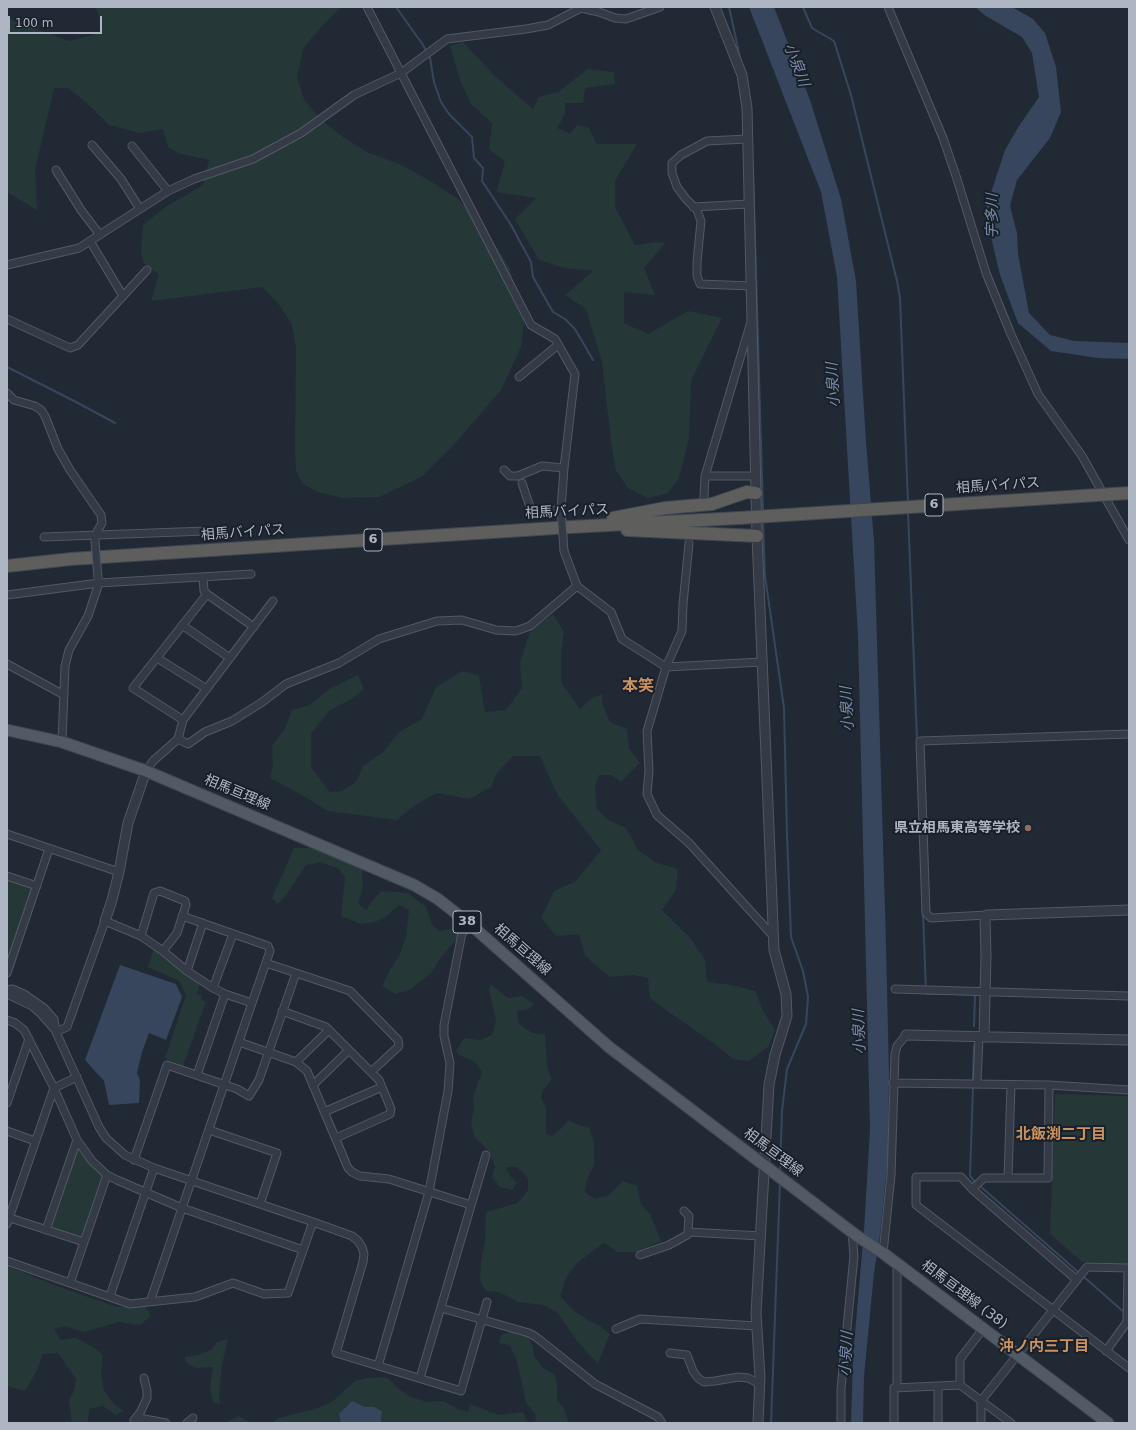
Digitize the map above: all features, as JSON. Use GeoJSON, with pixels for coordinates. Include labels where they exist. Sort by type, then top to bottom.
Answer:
{"type":"FeatureCollection","features":[{"type":"Feature","properties":{"kind":"highway"},"geometry":{"type":"LineString","coordinates":[[571,527],[665,508],[712,504],[747,492],[756,493]]}},
{"type":"Feature","properties":{"kind":"highway","name":"相馬バイパス"},"geometry":{"type":"LineString","coordinates":[[7,566],[71,559],[1129,493]]}},
{"type":"Feature","properties":{"kind":"highway"},"geometry":{"type":"LineString","coordinates":[[571,527],[757,536]]}},
{"type":"Feature","properties":{"kind":"main road","name":"相馬亘理線"},"geometry":{"type":"LineString","coordinates":[[7,730],[62,742],[146,771],[414,885],[438,899],[471,925],[609,1047],[854,1234]]}},
{"type":"Feature","properties":{"kind":"main road","name":"相馬亘理線 (38)"},"geometry":{"type":"LineString","coordinates":[[854,1234],[881,1252],[1108,1423]]}},
{"type":"Feature","properties":{"kind":"street"},"geometry":{"type":"LineString","coordinates":[[367,7],[531,325],[554,338],[575,374],[564,468],[562,510],[564,551],[576,586],[611,612],[622,639],[666,667],[762,662]]}},
{"type":"Feature","properties":{"kind":"street"},"geometry":{"type":"LineString","coordinates":[[7,264],[79,248],[168,191],[194,179],[253,160],[301,133],[354,95],[401,73],[447,39],[526,30],[548,25],[581,8],[599,9],[615,18],[626,19],[660,7]]}},
{"type":"Feature","properties":{"kind":"street"},"geometry":{"type":"LineString","coordinates":[[714,7],[742,75],[747,108],[757,536],[774,950],[786,994],[787,1016],[775,1056],[769,1085],[756,1313],[760,1384],[758,1423]]}},
{"type":"Feature","properties":{"kind":"street"},"geometry":{"type":"LineString","coordinates":[[888,7],[943,138],[986,273],[1016,346],[1038,394],[1082,456],[1129,540]]}},
{"type":"Feature","properties":{"kind":"street"},"geometry":{"type":"LineString","coordinates":[[748,139],[707,141],[681,155],[672,163],[672,172],[677,187],[697,210],[700,221],[697,262],[697,276],[700,284],[751,286]]}},
{"type":"Feature","properties":{"kind":"street"},"geometry":{"type":"LineString","coordinates":[[92,145],[121,179],[140,209]]}},
{"type":"Feature","properties":{"kind":"street"},"geometry":{"type":"LineString","coordinates":[[132,146],[168,191]]}},
{"type":"Feature","properties":{"kind":"street"},"geometry":{"type":"LineString","coordinates":[[56,170],[81,210],[100,235]]}},
{"type":"Feature","properties":{"kind":"street"},"geometry":{"type":"LineString","coordinates":[[694,207],[749,204]]}},
{"type":"Feature","properties":{"kind":"street"},"geometry":{"type":"LineString","coordinates":[[90,241],[123,296]]}},
{"type":"Feature","properties":{"kind":"street"},"geometry":{"type":"LineString","coordinates":[[7,319],[70,348],[78,345],[147,270]]}},
{"type":"Feature","properties":{"kind":"street"},"geometry":{"type":"LineString","coordinates":[[704,497],[705,476],[751,321]]}},
{"type":"Feature","properties":{"kind":"street"},"geometry":{"type":"LineString","coordinates":[[519,377],[558,345]]}},
{"type":"Feature","properties":{"kind":"street"},"geometry":{"type":"LineString","coordinates":[[7,394],[14,400],[35,406],[41,410],[45,416],[58,449],[70,470],[101,515],[102,523],[95,538],[98,581],[88,616],[68,650],[65,666],[62,742]]}},
{"type":"Feature","properties":{"kind":"street"},"geometry":{"type":"LineString","coordinates":[[504,470],[510,476],[518,476],[542,466],[564,468]]}},
{"type":"Feature","properties":{"kind":"street"},"geometry":{"type":"LineString","coordinates":[[705,476],[756,476]]}},
{"type":"Feature","properties":{"kind":"street"},"geometry":{"type":"LineString","coordinates":[[522,483],[530,507],[534,511],[562,510]]}},
{"type":"Feature","properties":{"kind":"street"},"geometry":{"type":"LineString","coordinates":[[44,537],[95,538],[206,530]]}},
{"type":"Feature","properties":{"kind":"street"},"geometry":{"type":"LineString","coordinates":[[689,543],[682,631],[666,667],[647,731],[649,771],[647,794],[657,815],[689,843],[774,937]]}},
{"type":"Feature","properties":{"kind":"street"},"geometry":{"type":"LineString","coordinates":[[7,595],[98,581],[251,574]]}},
{"type":"Feature","properties":{"kind":"street"},"geometry":{"type":"LineString","coordinates":[[203,577],[204,591],[207,594],[254,627]]}},
{"type":"Feature","properties":{"kind":"street"},"geometry":{"type":"LineString","coordinates":[[178,739],[188,744],[205,732],[232,721],[261,703],[286,684],[339,663],[379,639],[437,621],[462,620],[496,630],[516,631],[530,626],[576,586]]}},
{"type":"Feature","properties":{"kind":"street"},"geometry":{"type":"LineString","coordinates":[[184,720],[133,688],[207,594]]}},
{"type":"Feature","properties":{"kind":"street"},"geometry":{"type":"LineString","coordinates":[[56,1032],[67,1027],[105,921],[119,872],[128,824],[146,771],[153,761],[178,739],[184,720],[273,601]]}},
{"type":"Feature","properties":{"kind":"street"},"geometry":{"type":"LineString","coordinates":[[182,625],[230,658]]}},
{"type":"Feature","properties":{"kind":"street"},"geometry":{"type":"LineString","coordinates":[[157,658],[207,689]]}},
{"type":"Feature","properties":{"kind":"street"},"geometry":{"type":"LineString","coordinates":[[7,664],[64,695]]}},
{"type":"Feature","properties":{"kind":"street"},"geometry":{"type":"LineString","coordinates":[[1129,734],[920,741],[926,913],[928,916],[931,918],[1129,910]]}},
{"type":"Feature","properties":{"kind":"street"},"geometry":{"type":"LineString","coordinates":[[7,834],[119,872]]}},
{"type":"Feature","properties":{"kind":"street"},"geometry":{"type":"LineString","coordinates":[[7,974],[9,963],[50,849]]}},
{"type":"Feature","properties":{"kind":"street"},"geometry":{"type":"LineString","coordinates":[[7,876],[37,886]]}},
{"type":"Feature","properties":{"kind":"street"},"geometry":{"type":"LineString","coordinates":[[141,936],[154,893],[160,891],[185,900],[186,905],[177,933],[163,950]]}},
{"type":"Feature","properties":{"kind":"street"},"geometry":{"type":"LineString","coordinates":[[974,1083],[981,1037],[985,991],[984,917],[987,915]]}},
{"type":"Feature","properties":{"kind":"street"},"geometry":{"type":"LineString","coordinates":[[150,1302],[270,951],[268,946],[182,916]]}},
{"type":"Feature","properties":{"kind":"street"},"geometry":{"type":"LineString","coordinates":[[105,921],[141,936],[163,950],[187,971],[213,988],[225,994],[252,1003]]}},
{"type":"Feature","properties":{"kind":"street"},"geometry":{"type":"LineString","coordinates":[[187,971],[203,924]]}},
{"type":"Feature","properties":{"kind":"street"},"geometry":{"type":"LineString","coordinates":[[378,1366],[430,1192],[448,1091],[450,1063],[444,1036],[444,1025],[462,933],[471,925]]}},
{"type":"Feature","properties":{"kind":"street"},"geometry":{"type":"LineString","coordinates":[[213,988],[233,934]]}},
{"type":"Feature","properties":{"kind":"street"},"geometry":{"type":"LineString","coordinates":[[266,963],[350,991],[398,1040],[398,1046],[371,1072]]}},
{"type":"Feature","properties":{"kind":"street"},"geometry":{"type":"LineString","coordinates":[[134,1160],[167,1065],[237,1089],[249,1096],[259,1080],[296,973]]}},
{"type":"Feature","properties":{"kind":"street"},"geometry":{"type":"LineString","coordinates":[[7,990],[12,989],[24,994],[44,1008],[54,1019],[56,1032],[99,1127],[106,1138],[120,1151],[134,1160],[154,1168],[313,1222],[352,1236],[358,1241],[364,1254],[363,1262],[336,1353],[461,1391],[487,1302]]}},
{"type":"Feature","properties":{"kind":"street"},"geometry":{"type":"LineString","coordinates":[[895,989],[1129,996]]}},
{"type":"Feature","properties":{"kind":"street"},"geometry":{"type":"LineString","coordinates":[[7,994],[32,1006],[56,1032]]}},
{"type":"Feature","properties":{"kind":"street"},"geometry":{"type":"LineString","coordinates":[[197,1075],[225,994]]}},
{"type":"Feature","properties":{"kind":"street"},"geometry":{"type":"LineString","coordinates":[[282,1012],[326,1027],[379,1080],[382,1087],[391,1110],[390,1114],[336,1138]]}},
{"type":"Feature","properties":{"kind":"street"},"geometry":{"type":"LineString","coordinates":[[7,1020],[15,1023],[24,1030],[54,1088],[83,1151],[107,1175],[182,1208],[303,1250]]}},
{"type":"Feature","properties":{"kind":"street"},"geometry":{"type":"LineString","coordinates":[[296,1062],[329,1030]]}},
{"type":"Feature","properties":{"kind":"street"},"geometry":{"type":"LineString","coordinates":[[881,1252],[891,1176],[895,1054],[897,1046],[906,1035],[1129,1040]]}},
{"type":"Feature","properties":{"kind":"street"},"geometry":{"type":"LineString","coordinates":[[7,1103],[29,1039]]}},
{"type":"Feature","properties":{"kind":"street"},"geometry":{"type":"LineString","coordinates":[[239,1042],[296,1062],[307,1071],[348,1168],[356,1175],[389,1179],[471,1205]]}},
{"type":"Feature","properties":{"kind":"street"},"geometry":{"type":"LineString","coordinates":[[313,1085],[349,1050]]}},
{"type":"Feature","properties":{"kind":"street"},"geometry":{"type":"LineString","coordinates":[[76,1077],[54,1088],[8,1219],[84,1242]]}},
{"type":"Feature","properties":{"kind":"street"},"geometry":{"type":"LineString","coordinates":[[894,1082],[1049,1085],[1129,1090]]}},
{"type":"Feature","properties":{"kind":"street"},"geometry":{"type":"LineString","coordinates":[[1008,1178],[1011,1085]]}},
{"type":"Feature","properties":{"kind":"street"},"geometry":{"type":"LineString","coordinates":[[973,1188],[984,1178],[1048,1178],[1049,1085]]}},
{"type":"Feature","properties":{"kind":"street"},"geometry":{"type":"LineString","coordinates":[[324,1112],[382,1087]]}},
{"type":"Feature","properties":{"kind":"street"},"geometry":{"type":"LineString","coordinates":[[209,1130],[277,1153],[260,1204]]}},
{"type":"Feature","properties":{"kind":"street"},"geometry":{"type":"LineString","coordinates":[[7,1131],[35,1141]]}},
{"type":"Feature","properties":{"kind":"street"},"geometry":{"type":"LineString","coordinates":[[46,1230],[77,1140]]}},
{"type":"Feature","properties":{"kind":"street"},"geometry":{"type":"LineString","coordinates":[[420,1378],[486,1155]]}},
{"type":"Feature","properties":{"kind":"street"},"geometry":{"type":"LineString","coordinates":[[110,1296],[154,1168]]}},
{"type":"Feature","properties":{"kind":"street"},"geometry":{"type":"LineString","coordinates":[[70,1283],[107,1175]]}},
{"type":"Feature","properties":{"kind":"street"},"geometry":{"type":"LineString","coordinates":[[1079,1277],[961,1178],[916,1177],[916,1205],[1129,1368]]}},
{"type":"Feature","properties":{"kind":"street"},"geometry":{"type":"LineString","coordinates":[[640,1255],[669,1245],[687,1236],[689,1216],[684,1211]]}},
{"type":"Feature","properties":{"kind":"street"},"geometry":{"type":"LineString","coordinates":[[7,1261],[130,1304],[195,1297],[233,1283],[264,1294],[288,1293],[313,1222]]}},
{"type":"Feature","properties":{"kind":"street"},"geometry":{"type":"LineString","coordinates":[[688,1232],[760,1236]]}},
{"type":"Feature","properties":{"kind":"street"},"geometry":{"type":"LineString","coordinates":[[840,1423],[841,1389],[854,1256],[854,1234]]}},
{"type":"Feature","properties":{"kind":"street"},"geometry":{"type":"LineString","coordinates":[[897,1264],[897,1388]]}},
{"type":"Feature","properties":{"kind":"street"},"geometry":{"type":"LineString","coordinates":[[981,1423],[981,1400],[1087,1267],[1129,1268],[1127,1322],[1106,1351]]}},
{"type":"Feature","properties":{"kind":"street"},"geometry":{"type":"LineString","coordinates":[[441,1308],[482,1321],[529,1333],[595,1384],[658,1417],[662,1423]]}},
{"type":"Feature","properties":{"kind":"street"},"geometry":{"type":"LineString","coordinates":[[616,1329],[640,1319],[757,1326]]}},
{"type":"Feature","properties":{"kind":"street"},"geometry":{"type":"LineString","coordinates":[[960,1385],[960,1359],[983,1329]]}},
{"type":"Feature","properties":{"kind":"street"},"geometry":{"type":"LineString","coordinates":[[670,1353],[687,1355],[693,1371],[698,1378],[704,1382],[738,1377],[748,1378],[760,1384]]}},
{"type":"Feature","properties":{"kind":"street"},"geometry":{"type":"LineString","coordinates":[[133,1421],[140,1413],[147,1398],[144,1378]]}},
{"type":"Feature","properties":{"kind":"street"},"geometry":{"type":"LineString","coordinates":[[894,1423],[894,1388],[960,1385],[981,1400],[1003,1420],[1011,1423]]}},
{"type":"Feature","properties":{"kind":"street"},"geometry":{"type":"LineString","coordinates":[[938,1386],[938,1423]]}},
{"type":"Feature","properties":{"kind":"street"},"geometry":{"type":"LineString","coordinates":[[133,1421],[139,1418],[166,1423]]}},
{"type":"Feature","properties":{"kind":"shaded area"},"geometry":{"type":"Polygon","coordinates":[[[95,7],[342,7],[326,22],[304,47],[297,77],[304,99],[320,119],[343,137],[367,152],[399,164],[427,179],[458,199],[486,230],[510,269],[524,322],[521,347],[501,390],[453,446],[421,477],[379,497],[343,498],[318,492],[303,484],[296,471],[296,348],[292,324],[277,302],[262,287],[151,301],[159,274],[146,267],[141,254],[143,225],[164,208],[203,185],[209,160],[178,153],[168,147],[163,129],[139,133],[109,125],[88,104],[68,88],[54,88],[35,170],[37,210],[7,192],[7,18],[69,41],[100,33],[103,24],[95,7]]]}},
{"type":"Feature","properties":{"kind":"shaded area"},"geometry":{"type":"Polygon","coordinates":[[[463,42],[495,76],[533,109],[539,97],[558,92],[588,69],[614,72],[615,84],[585,88],[583,103],[565,103],[565,114],[557,128],[570,134],[577,125],[589,128],[597,144],[637,144],[615,181],[615,207],[635,245],[657,242],[665,243],[644,268],[655,295],[624,292],[624,323],[648,334],[688,311],[722,318],[691,381],[689,438],[679,478],[668,493],[648,498],[628,488],[616,471],[602,362],[586,309],[565,295],[593,271],[564,268],[539,260],[515,219],[536,198],[496,192],[505,162],[489,149],[492,123],[471,104],[460,80],[450,46],[463,42]]]}},
{"type":"Feature","properties":{"kind":"shaded area"},"geometry":{"type":"Polygon","coordinates":[[[553,614],[564,632],[561,654],[561,682],[580,709],[591,699],[602,694],[602,703],[610,722],[627,729],[629,748],[640,763],[621,782],[611,775],[599,775],[595,787],[597,809],[610,821],[626,828],[638,850],[657,863],[678,869],[676,890],[662,910],[691,939],[705,960],[707,982],[732,985],[755,991],[763,1011],[775,1030],[769,1046],[749,1061],[733,1059],[715,1044],[650,998],[648,978],[633,975],[610,977],[585,956],[579,934],[556,936],[541,918],[554,891],[575,882],[601,850],[557,794],[540,756],[513,756],[497,773],[491,787],[470,799],[437,793],[415,805],[397,820],[328,811],[270,778],[273,766],[272,746],[284,730],[292,710],[309,705],[331,688],[358,675],[364,689],[353,698],[329,711],[311,734],[311,767],[330,792],[342,791],[356,782],[363,766],[383,752],[399,732],[422,719],[436,687],[463,671],[479,676],[485,712],[506,710],[522,688],[520,662],[530,632],[553,614]]]}},
{"type":"Feature","properties":{"kind":"shaded area"},"geometry":{"type":"Polygon","coordinates":[[[294,848],[314,848],[362,870],[363,888],[358,903],[366,910],[381,891],[408,893],[426,907],[432,925],[440,931],[455,928],[458,938],[441,957],[432,972],[411,989],[395,994],[382,986],[399,956],[406,937],[409,910],[399,905],[385,917],[375,922],[361,924],[341,916],[345,878],[339,869],[321,862],[306,865],[284,898],[277,904],[272,898],[294,848]]]}},
{"type":"Feature","properties":{"kind":"shaded area"},"geometry":{"type":"Polygon","coordinates":[[[7,879],[31,888],[32,890],[9,958],[7,958],[7,879]]]}},
{"type":"Feature","properties":{"kind":"shaded area"},"geometry":{"type":"Polygon","coordinates":[[[154,948],[169,959],[178,969],[200,984],[197,994],[202,995],[201,999],[206,1002],[183,1066],[165,1058],[186,995],[179,981],[148,967],[154,948]]]}},
{"type":"Feature","properties":{"kind":"shaded area"},"geometry":{"type":"Polygon","coordinates":[[[490,984],[508,998],[522,996],[534,1004],[529,1009],[517,1011],[519,1024],[532,1033],[545,1034],[547,1067],[552,1080],[543,1090],[541,1097],[546,1109],[546,1133],[552,1136],[569,1120],[578,1125],[589,1127],[594,1142],[594,1165],[587,1179],[585,1192],[595,1199],[609,1195],[623,1181],[637,1186],[641,1204],[650,1214],[661,1241],[636,1252],[618,1252],[604,1243],[577,1263],[567,1276],[560,1296],[574,1311],[600,1326],[610,1334],[598,1364],[577,1341],[557,1312],[543,1305],[518,1302],[499,1292],[486,1291],[480,1281],[481,1261],[485,1242],[486,1212],[518,1203],[528,1190],[528,1178],[517,1167],[506,1167],[511,1177],[517,1183],[512,1190],[500,1187],[492,1177],[495,1167],[489,1151],[474,1136],[471,1123],[474,1108],[473,1096],[482,1072],[475,1062],[459,1055],[456,1051],[464,1038],[480,1040],[492,1035],[496,1021],[489,990],[490,984]]]}},
{"type":"Feature","properties":{"kind":"shaded area"},"geometry":{"type":"Polygon","coordinates":[[[1055,1094],[1129,1096],[1129,1264],[1082,1262],[1050,1234],[1055,1094]]]}},
{"type":"Feature","properties":{"kind":"shaded area"},"geometry":{"type":"Polygon","coordinates":[[[79,1150],[103,1176],[83,1237],[52,1228],[51,1226],[76,1151],[79,1150]]]}},
{"type":"Feature","properties":{"kind":"shaded area"},"geometry":{"type":"Polygon","coordinates":[[[7,1266],[54,1285],[117,1307],[144,1305],[151,1316],[140,1325],[119,1322],[83,1332],[65,1326],[54,1329],[61,1340],[76,1338],[93,1347],[103,1355],[101,1373],[104,1391],[115,1405],[124,1411],[116,1415],[103,1406],[89,1409],[88,1423],[72,1423],[69,1400],[74,1391],[76,1379],[58,1353],[43,1354],[37,1370],[25,1391],[7,1386],[7,1266]]]}},
{"type":"Feature","properties":{"kind":"shaded area"},"geometry":{"type":"Polygon","coordinates":[[[512,1331],[525,1334],[532,1343],[534,1356],[543,1368],[555,1375],[557,1384],[557,1400],[563,1407],[569,1423],[536,1423],[535,1414],[526,1402],[516,1357],[509,1345],[499,1343],[501,1335],[512,1331]]]}},
{"type":"Feature","properties":{"kind":"shaded area"},"geometry":{"type":"Polygon","coordinates":[[[228,1339],[222,1365],[219,1395],[220,1404],[213,1402],[210,1388],[213,1367],[198,1368],[186,1362],[185,1357],[198,1355],[211,1350],[217,1342],[228,1339]]]}},
{"type":"Feature","properties":{"kind":"shaded area"},"geometry":{"type":"Polygon","coordinates":[[[386,1377],[400,1390],[411,1397],[427,1402],[443,1401],[458,1409],[468,1412],[470,1404],[499,1415],[523,1412],[528,1423],[381,1423],[382,1410],[358,1406],[347,1407],[342,1423],[273,1423],[278,1418],[316,1409],[333,1401],[355,1381],[368,1378],[386,1377]]]}},
{"type":"Feature","properties":{"kind":"shaded area"},"geometry":{"type":"Polygon","coordinates":[[[239,1416],[250,1423],[223,1423],[227,1422],[239,1416]]]}},
{"type":"Feature","properties":{"kind":"water","name":"小泉川"},"geometry":{"type":"Polygon","coordinates":[[[749,7],[774,7],[810,100],[841,199],[856,281],[874,541],[889,1074],[888,1156],[880,1234],[874,1273],[864,1376],[863,1423],[851,1423],[853,1356],[864,1231],[870,1129],[858,636],[837,277],[821,192],[749,7]]]}},
{"type":"Feature","properties":{"kind":"water","name":"宇多川"},"geometry":{"type":"Polygon","coordinates":[[[975,7],[1012,7],[1033,19],[1045,33],[1056,67],[1061,112],[1050,138],[1017,180],[1010,206],[1017,233],[1018,254],[1029,313],[1050,335],[1074,341],[1129,343],[1129,359],[1098,358],[1051,351],[1018,323],[1000,275],[985,211],[1005,150],[1039,97],[1032,53],[1022,37],[986,16],[975,7]]]}},
{"type":"Feature","properties":{"kind":"water"},"geometry":{"type":"Polygon","coordinates":[[[120,965],[176,984],[182,997],[166,1040],[149,1033],[142,1052],[137,1073],[140,1080],[139,1103],[109,1105],[104,1081],[85,1060],[120,965]]]}},
{"type":"Feature","properties":{"kind":"water"},"geometry":{"type":"Polygon","coordinates":[[[352,1401],[365,1407],[374,1407],[382,1411],[381,1423],[341,1423],[339,1414],[352,1401]]]}},
{"type":"Feature","properties":{"kind":"waterway"},"geometry":{"type":"LineString","coordinates":[[396,7],[423,45],[430,58],[434,82],[441,102],[449,114],[472,137],[474,158],[483,168],[482,181],[511,225],[531,262],[533,277],[553,312],[565,319],[575,329],[593,360]]}},
{"type":"Feature","properties":{"kind":"waterway"},"geometry":{"type":"LineString","coordinates":[[729,7],[741,62]]}},
{"type":"Feature","properties":{"kind":"waterway"},"geometry":{"type":"LineString","coordinates":[[803,7],[812,28],[834,41],[851,95],[897,281],[900,298],[908,503]]}},
{"type":"Feature","properties":{"kind":"waterway"},"geometry":{"type":"LineString","coordinates":[[753,169],[763,512]]}},
{"type":"Feature","properties":{"kind":"waterway"},"geometry":{"type":"LineString","coordinates":[[7,367],[115,423]]}},
{"type":"Feature","properties":{"kind":"waterway"},"geometry":{"type":"LineString","coordinates":[[908,511],[917,740]]}},
{"type":"Feature","properties":{"kind":"waterway"},"geometry":{"type":"LineString","coordinates":[[763,521],[765,576],[784,708],[791,937],[803,971],[808,997],[806,1024],[787,1069],[782,1111],[780,1172]]}},
{"type":"Feature","properties":{"kind":"waterway"},"geometry":{"type":"LineString","coordinates":[[923,911],[926,994],[960,994]]}},
{"type":"Feature","properties":{"kind":"waterway"},"geometry":{"type":"LineString","coordinates":[[974,995],[974,1026]]}},
{"type":"Feature","properties":{"kind":"waterway"},"geometry":{"type":"LineString","coordinates":[[973,1081],[974,1045]]}},
{"type":"Feature","properties":{"kind":"waterway"},"geometry":{"type":"LineString","coordinates":[[973,1086],[970,1176],[976,1183]]}},
{"type":"Feature","properties":{"kind":"waterway"},"geometry":{"type":"LineString","coordinates":[[771,1423],[780,1182]]}},
{"type":"Feature","properties":{"kind":"waterway"},"geometry":{"type":"LineString","coordinates":[[980,1186],[1125,1313]]}},
{"type":"Feature","properties":{"kind":"place","name":"県立相馬東高等学校"},"geometry":{"type":"Point","coordinates":[1028,828]}},
{"type":"Feature","properties":{"kind":"district","name":"本笑"},"geometry":{"type":"Point","coordinates":[638,687]}},
{"type":"Feature","properties":{"kind":"district","name":"北飯渕二丁目"},"geometry":{"type":"Point","coordinates":[1061,1135]}},
{"type":"Feature","properties":{"kind":"district","name":"沖ノ内三丁目"},"geometry":{"type":"Point","coordinates":[1044,1347]}}]}
